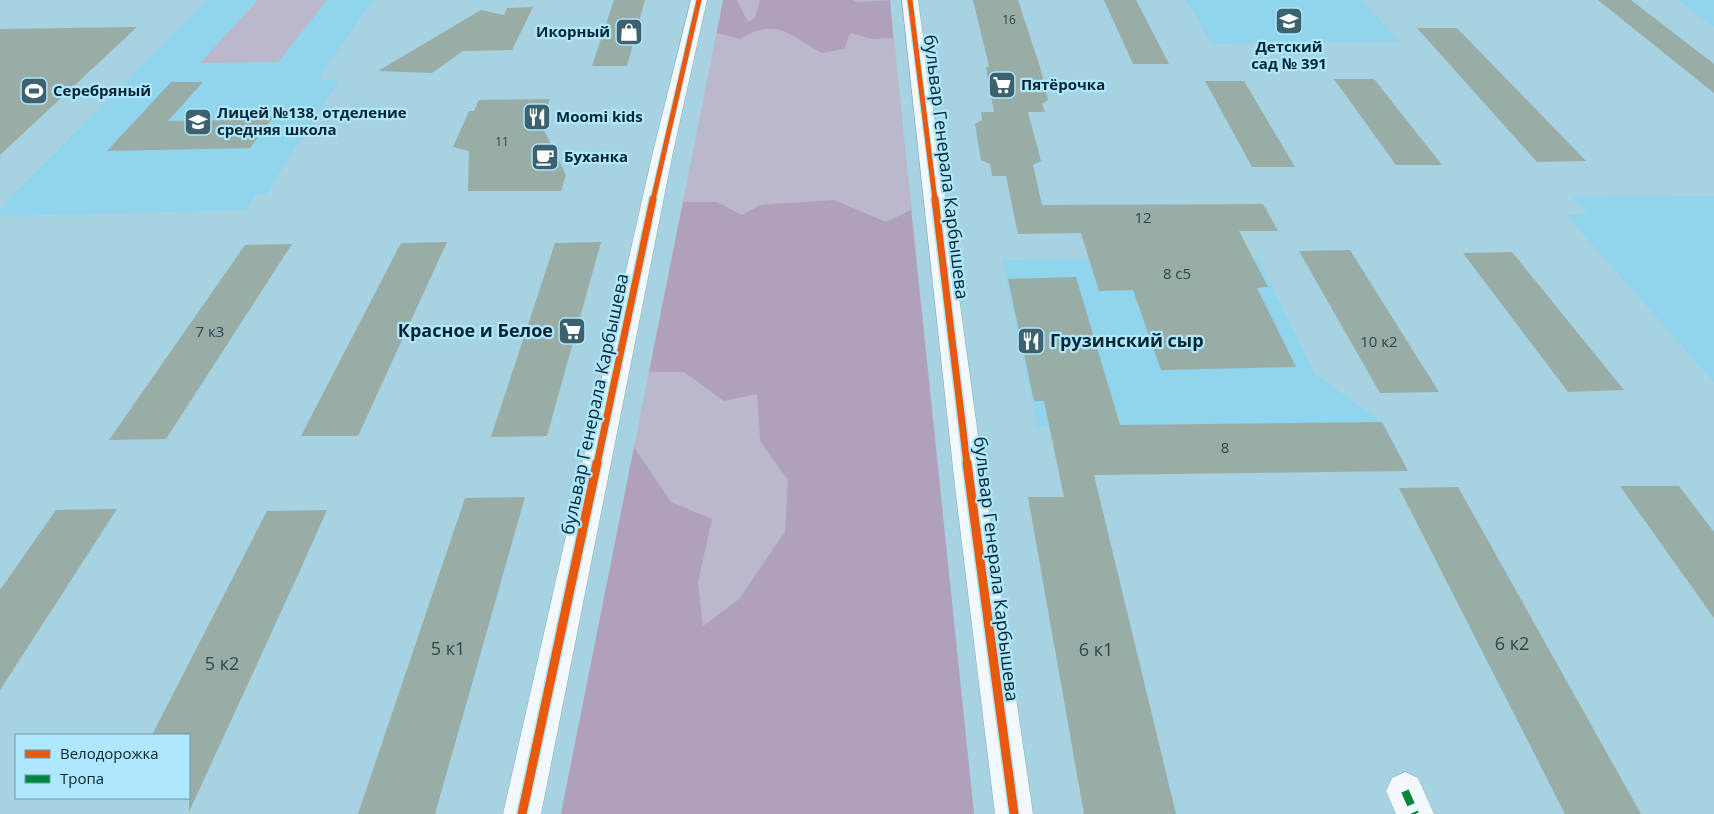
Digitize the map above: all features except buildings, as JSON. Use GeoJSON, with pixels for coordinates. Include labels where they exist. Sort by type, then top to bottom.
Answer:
{"type":"FeatureCollection","features":[{"type":"Feature","properties":{"kind":"street","name":"бульвар Генерала Карбышева"},"geometry":{"type":"LineString","coordinates":[[522,814],[663,152],[699,0]]}},
{"type":"Feature","properties":{"kind":"street","name":"бульвар Генерала Карбышева"},"geometry":{"type":"LineString","coordinates":[[910,0],[970,486],[1014,814]]}},
{"type":"Feature","properties":{"kind":"shaded area","name":"Лицей №138, отделение средняя школа"},"geometry":{"type":"Polygon","coordinates":[[[206,0],[373,0],[319,79],[339,81],[265,195],[256,195],[246,210],[0,216],[0,209],[206,0]]]}},
{"type":"Feature","properties":{"kind":"shaded area"},"geometry":{"type":"Polygon","coordinates":[[[258,0],[327,0],[278,62],[200,63],[258,0]]]}},
{"type":"Feature","properties":{"kind":"shaded area"},"geometry":{"type":"Polygon","coordinates":[[[723,0],[890,0],[974,814],[561,814],[723,0]]]}},
{"type":"Feature","properties":{"kind":"shaded area"},"geometry":{"type":"Polygon","coordinates":[[[723,0],[737,0],[748,22],[755,18],[760,0],[853,0],[858,2],[890,0],[893,38],[873,39],[850,33],[844,49],[822,53],[791,35],[774,29],[764,29],[740,39],[717,33],[723,0]]]}},
{"type":"Feature","properties":{"kind":"shaded area","name":"Детский сад № 391"},"geometry":{"type":"Polygon","coordinates":[[[1186,0],[1362,0],[1399,41],[1212,44],[1186,0]]]}},
{"type":"Feature","properties":{"kind":"shaded area"},"geometry":{"type":"Polygon","coordinates":[[[1678,0],[1714,0],[1714,27],[1678,0]]]}},
{"type":"Feature","properties":{"kind":"shaded area"},"geometry":{"type":"Polygon","coordinates":[[[1714,196],[1714,382],[1566,215],[1588,215],[1573,197],[1714,196]]]}},
{"type":"Feature","properties":{"kind":"shaded area"},"geometry":{"type":"Polygon","coordinates":[[[834,200],[886,222],[911,210],[974,814],[561,814],[634,447],[671,502],[712,519],[698,582],[703,626],[739,599],[785,532],[788,480],[760,441],[757,394],[724,401],[684,372],[649,372],[683,202],[717,202],[742,215],[760,205],[834,200]]]}},
{"type":"Feature","properties":{"kind":"shaded area"},"geometry":{"type":"Polygon","coordinates":[[[1258,258],[1315,374],[1382,422],[1038,427],[1002,260],[1258,258]]]}},
{"type":"Feature","properties":{"kind":"marked path"},"geometry":{"type":"LineString","coordinates":[[1405,791],[1415,814]]}},
{"type":"Feature","properties":{"kind":"cycle path"},"geometry":{"type":"LineString","coordinates":[[522,814],[663,152],[699,0]]}},
{"type":"Feature","properties":{"kind":"cycle path"},"geometry":{"type":"LineString","coordinates":[[910,0],[970,486],[1014,814]]}},
{"type":"Feature","properties":{"kind":"place","name":"Детский сад № 391"},"geometry":{"type":"Point","coordinates":[1289,21]}},
{"type":"Feature","properties":{"kind":"place","name":"Икорный"},"geometry":{"type":"Point","coordinates":[629,32]}},
{"type":"Feature","properties":{"kind":"place","name":"Пятёрочка"},"geometry":{"type":"Point","coordinates":[1002,85]}},
{"type":"Feature","properties":{"kind":"place","name":"Серебряный"},"geometry":{"type":"Point","coordinates":[34,91]}},
{"type":"Feature","properties":{"kind":"place","name":"Moomi kids"},"geometry":{"type":"Point","coordinates":[537,117]}},
{"type":"Feature","properties":{"kind":"place","name":"Лицей №138, отделение средняя школа"},"geometry":{"type":"Point","coordinates":[198,122]}},
{"type":"Feature","properties":{"kind":"place","name":"Буханка"},"geometry":{"type":"Point","coordinates":[545,157]}},
{"type":"Feature","properties":{"kind":"place","name":"Красное и Белое"},"geometry":{"type":"Point","coordinates":[572,331]}},
{"type":"Feature","properties":{"kind":"place","name":"Грузинский сыр"},"geometry":{"type":"Point","coordinates":[1031,341]}}]}
